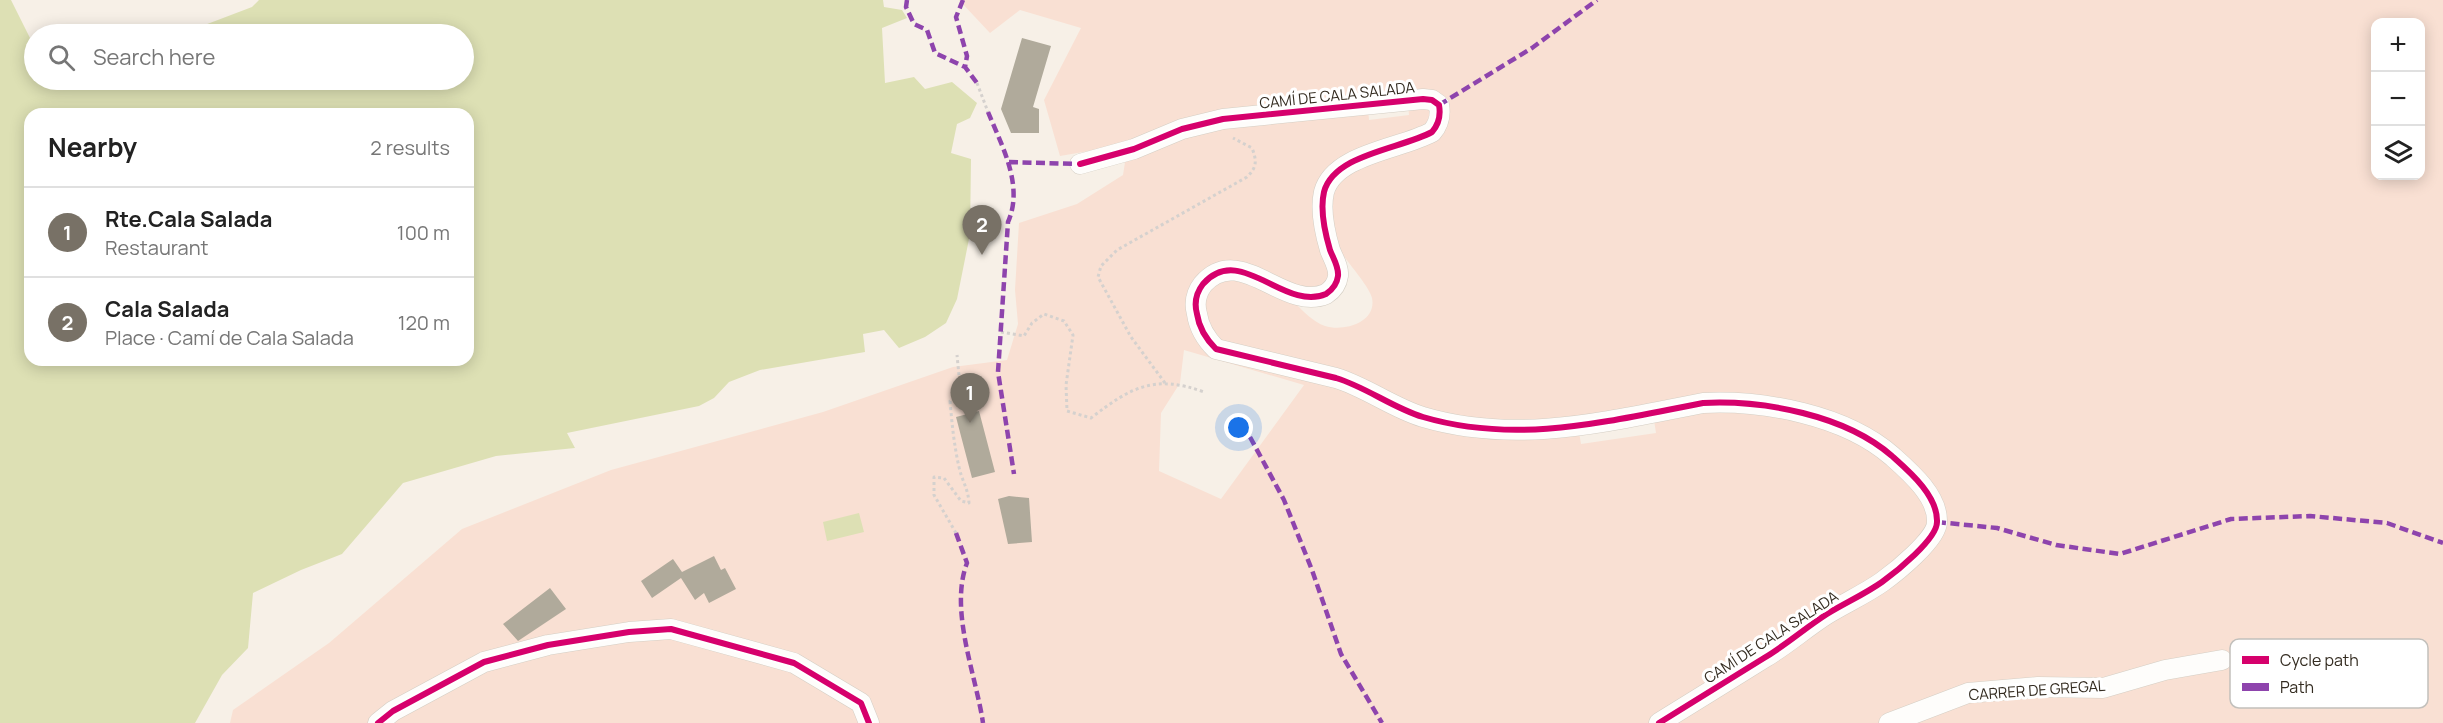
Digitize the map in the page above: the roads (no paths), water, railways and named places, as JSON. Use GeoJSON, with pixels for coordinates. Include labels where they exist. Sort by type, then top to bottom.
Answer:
{"type":"FeatureCollection","features":[{"type":"Feature","properties":{"kind":"street","name":"CAMÍ DE CALA SALADA"},"geometry":{"type":"LineString","coordinates":[[1080,164],[1134,149],[1182,129],[1223,119],[1423,99],[1432,100],[1439,105],[1440,112],[1437,127],[1432,132],[1344,167],[1334,174],[1327,184],[1323,197],[1325,231],[1338,273],[1336,284],[1329,292],[1309,297],[1289,293],[1262,278],[1240,271],[1227,272],[1206,281],[1195,301],[1196,313],[1204,335],[1216,349],[1336,378],[1352,383],[1420,417],[1467,427],[1561,430],[1718,402],[1781,409],[1833,423],[1864,436],[1906,469],[1922,486],[1932,503],[1937,522],[1935,530],[1921,548],[1882,582],[1827,614],[1766,657],[1659,723]]}},
{"type":"Feature","properties":{"kind":"street"},"geometry":{"type":"LineString","coordinates":[[378,723],[393,711],[484,662],[548,645],[629,632],[671,629],[794,663],[861,704],[869,723]]}},
{"type":"Feature","properties":{"kind":"street","name":"CARRER DE GREGAL"},"geometry":{"type":"LineString","coordinates":[[1889,723],[1968,693],[2038,687],[2103,688],[2165,670],[2222,660]]}},
{"type":"Feature","properties":{"kind":"place","name":"Cala Salada"},"geometry":{"type":"Point","coordinates":[982,255]}},
{"type":"Feature","properties":{"kind":"place","name":"Rte.Cala Salada"},"geometry":{"type":"Point","coordinates":[970,423]}}]}
